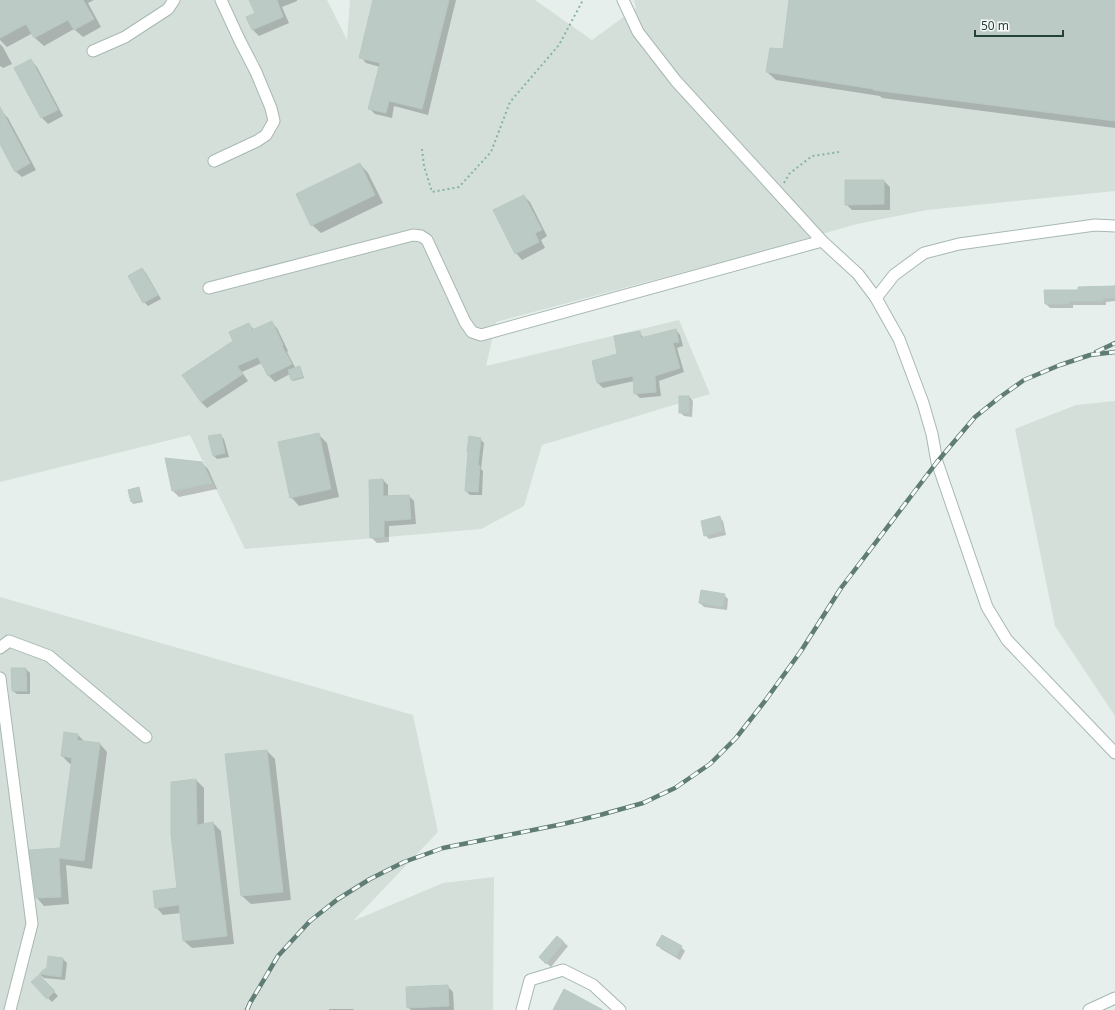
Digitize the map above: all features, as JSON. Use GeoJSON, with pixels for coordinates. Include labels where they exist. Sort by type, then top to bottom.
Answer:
{"type":"FeatureCollection","features":[{"type":"Feature","properties":{"kind":"street"},"geometry":{"type":"LineString","coordinates":[[93,51],[125,37],[168,9],[174,0]]}},
{"type":"Feature","properties":{"kind":"street"},"geometry":{"type":"LineString","coordinates":[[214,162],[266,135],[274,121],[271,108],[256,72],[221,0]]}},
{"type":"Feature","properties":{"kind":"street"},"geometry":{"type":"LineString","coordinates":[[623,0],[638,32],[676,81],[822,241],[858,274],[876,298],[899,339],[923,403],[932,434],[937,462],[987,607],[1007,640],[1115,753]]}},
{"type":"Feature","properties":{"kind":"street"},"geometry":{"type":"LineString","coordinates":[[876,298],[894,275],[924,253],[959,244],[1095,225],[1115,226]]}},
{"type":"Feature","properties":{"kind":"street"},"geometry":{"type":"LineString","coordinates":[[209,288],[413,235],[421,236],[427,240],[465,322],[472,332],[481,335],[822,241]]}},
{"type":"Feature","properties":{"kind":"street"},"geometry":{"type":"LineString","coordinates":[[0,648],[9,641],[49,656],[146,737]]}},
{"type":"Feature","properties":{"kind":"street"},"geometry":{"type":"LineString","coordinates":[[0,678],[32,924],[10,1010]]}},
{"type":"Feature","properties":{"kind":"street"},"geometry":{"type":"LineString","coordinates":[[522,1010],[530,980],[563,970],[593,986],[620,1010]]}},
{"type":"Feature","properties":{"kind":"street"},"geometry":{"type":"LineString","coordinates":[[1089,1010],[1115,998]]}},
{"type":"Feature","properties":{"kind":"path"},"geometry":{"type":"LineString","coordinates":[[422,149],[424,166],[432,192],[459,187],[491,152],[510,102],[559,45],[583,0]]}},
{"type":"Feature","properties":{"kind":"path"},"geometry":{"type":"LineString","coordinates":[[779,193],[788,174],[812,156],[839,152]]}},
{"type":"Feature","properties":{"kind":"shaded area"},"geometry":{"type":"Polygon","coordinates":[[[0,0],[327,0],[347,40],[350,0],[535,0],[592,40],[636,8],[634,0],[1115,0],[1115,191],[927,210],[857,224],[748,255],[496,322],[486,366],[679,320],[710,394],[542,445],[524,506],[481,529],[245,549],[190,435],[0,482],[0,0]]]}},
{"type":"Feature","properties":{"kind":"shaded area"},"geometry":{"type":"Polygon","coordinates":[[[1115,401],[1115,716],[1055,626],[1015,429],[1076,405],[1115,401]]]}},
{"type":"Feature","properties":{"kind":"shaded area"},"geometry":{"type":"Polygon","coordinates":[[[0,597],[413,715],[438,832],[353,921],[443,883],[494,877],[493,1010],[0,1010],[0,597]]]}},
{"type":"Feature","properties":{"kind":"building"},"geometry":{"type":"Polygon","coordinates":[[[0,0],[83,0],[94,19],[74,30],[68,20],[34,38],[26,24],[0,38],[0,0]]]}},
{"type":"Feature","properties":{"kind":"building"},"geometry":{"type":"Polygon","coordinates":[[[249,0],[277,0],[283,17],[252,30],[246,17],[255,13],[249,0]]]}},
{"type":"Feature","properties":{"kind":"building"},"geometry":{"type":"Polygon","coordinates":[[[373,0],[449,0],[422,109],[389,101],[386,113],[368,109],[380,63],[359,58],[373,0]]]}},
{"type":"Feature","properties":{"kind":"building"},"geometry":{"type":"Polygon","coordinates":[[[789,0],[1115,0],[1115,121],[873,90],[766,72],[770,48],[783,49],[789,0]]]}},
{"type":"Feature","properties":{"kind":"building"},"geometry":{"type":"Polygon","coordinates":[[[31,59],[58,110],[41,118],[14,68],[31,59]]]}},
{"type":"Feature","properties":{"kind":"building"},"geometry":{"type":"Polygon","coordinates":[[[0,107],[30,163],[15,172],[0,144],[0,107]]]}},
{"type":"Feature","properties":{"kind":"building"},"geometry":{"type":"Polygon","coordinates":[[[360,163],[375,195],[311,226],[296,194],[360,163]]]}},
{"type":"Feature","properties":{"kind":"building"},"geometry":{"type":"Polygon","coordinates":[[[845,180],[884,180],[884,204],[845,205],[845,180]]]}},
{"type":"Feature","properties":{"kind":"building"},"geometry":{"type":"Polygon","coordinates":[[[524,195],[542,230],[535,233],[539,242],[515,254],[493,210],[524,195]]]}},
{"type":"Feature","properties":{"kind":"building"},"geometry":{"type":"Polygon","coordinates":[[[142,268],[158,295],[143,303],[128,276],[142,268]]]}},
{"type":"Feature","properties":{"kind":"building"},"geometry":{"type":"Polygon","coordinates":[[[1115,286],[1115,298],[1103,298],[1103,301],[1069,301],[1069,304],[1045,304],[1044,290],[1078,290],[1078,287],[1115,286]]]}},
{"type":"Feature","properties":{"kind":"building"},"geometry":{"type":"Polygon","coordinates":[[[272,321],[283,345],[282,346],[292,364],[268,376],[258,357],[237,366],[243,374],[201,402],[182,375],[233,341],[229,332],[249,323],[252,330],[272,321]]]}},
{"type":"Feature","properties":{"kind":"building"},"geometry":{"type":"Polygon","coordinates":[[[676,329],[679,342],[673,343],[680,368],[655,376],[656,392],[634,394],[633,376],[597,383],[592,361],[617,354],[614,336],[640,331],[641,338],[676,329]]]}},
{"type":"Feature","properties":{"kind":"building"},"geometry":{"type":"Polygon","coordinates":[[[300,366],[303,377],[291,380],[288,370],[300,366]]]}},
{"type":"Feature","properties":{"kind":"building"},"geometry":{"type":"Polygon","coordinates":[[[679,396],[689,396],[689,413],[679,413],[679,396]]]}},
{"type":"Feature","properties":{"kind":"building"},"geometry":{"type":"Polygon","coordinates":[[[319,433],[331,489],[290,498],[278,442],[319,433]]]}},
{"type":"Feature","properties":{"kind":"building"},"geometry":{"type":"Polygon","coordinates":[[[221,434],[225,453],[213,456],[208,436],[221,434]]]}},
{"type":"Feature","properties":{"kind":"building"},"geometry":{"type":"Polygon","coordinates":[[[469,436],[481,438],[478,465],[480,466],[478,492],[465,491],[469,436]]]}},
{"type":"Feature","properties":{"kind":"building"},"geometry":{"type":"Polygon","coordinates":[[[165,458],[202,462],[212,483],[172,491],[165,458]]]}},
{"type":"Feature","properties":{"kind":"building"},"geometry":{"type":"Polygon","coordinates":[[[383,479],[383,496],[409,495],[411,519],[384,521],[384,537],[370,538],[369,480],[383,479]]]}},
{"type":"Feature","properties":{"kind":"building"},"geometry":{"type":"Polygon","coordinates":[[[139,487],[141,500],[131,502],[128,490],[139,487]]]}},
{"type":"Feature","properties":{"kind":"building"},"geometry":{"type":"Polygon","coordinates":[[[720,516],[723,531],[704,536],[701,521],[720,516]]]}},
{"type":"Feature","properties":{"kind":"building"},"geometry":{"type":"Polygon","coordinates":[[[701,590],[725,594],[723,607],[699,603],[701,590]]]}},
{"type":"Feature","properties":{"kind":"building"},"geometry":{"type":"Polygon","coordinates":[[[11,668],[26,668],[27,691],[12,691],[11,668]]]}},
{"type":"Feature","properties":{"kind":"building"},"geometry":{"type":"Polygon","coordinates":[[[64,732],[78,734],[77,740],[100,743],[84,861],[59,858],[61,897],[36,898],[29,850],[60,848],[72,758],[61,756],[64,732]]]}},
{"type":"Feature","properties":{"kind":"building"},"geometry":{"type":"Polygon","coordinates":[[[267,750],[283,892],[241,896],[225,754],[267,750]]]}},
{"type":"Feature","properties":{"kind":"building"},"geometry":{"type":"Polygon","coordinates":[[[196,779],[197,825],[213,822],[227,936],[183,941],[179,905],[155,908],[153,891],[177,888],[171,834],[171,782],[196,779]]]}},
{"type":"Feature","properties":{"kind":"building"},"geometry":{"type":"Polygon","coordinates":[[[662,935],[682,946],[676,956],[656,945],[662,935]]]}},
{"type":"Feature","properties":{"kind":"building"},"geometry":{"type":"Polygon","coordinates":[[[557,936],[564,942],[546,964],[539,957],[557,936]]]}},
{"type":"Feature","properties":{"kind":"building"},"geometry":{"type":"Polygon","coordinates":[[[48,956],[63,958],[61,977],[39,974],[47,967],[48,956]]]}},
{"type":"Feature","properties":{"kind":"building"},"geometry":{"type":"Polygon","coordinates":[[[39,975],[55,991],[47,999],[31,982],[39,975]]]}},
{"type":"Feature","properties":{"kind":"building"},"geometry":{"type":"Polygon","coordinates":[[[448,985],[449,1006],[407,1008],[406,987],[448,985]]]}},
{"type":"Feature","properties":{"kind":"building"},"geometry":{"type":"Polygon","coordinates":[[[564,989],[603,1010],[553,1010],[564,989]]]}},
{"type":"Feature","properties":{"kind":"railway"},"geometry":{"type":"LineString","coordinates":[[1096,352],[1115,343]]}},
{"type":"Feature","properties":{"kind":"railway"},"geometry":{"type":"LineString","coordinates":[[247,1010],[278,956],[310,921],[338,899],[370,879],[404,862],[443,848],[563,824],[643,803],[675,788],[710,764],[736,738],[765,701],[801,651],[841,588],[937,462],[975,417],[1024,380],[1060,365],[1090,355],[1115,352]]}}]}
